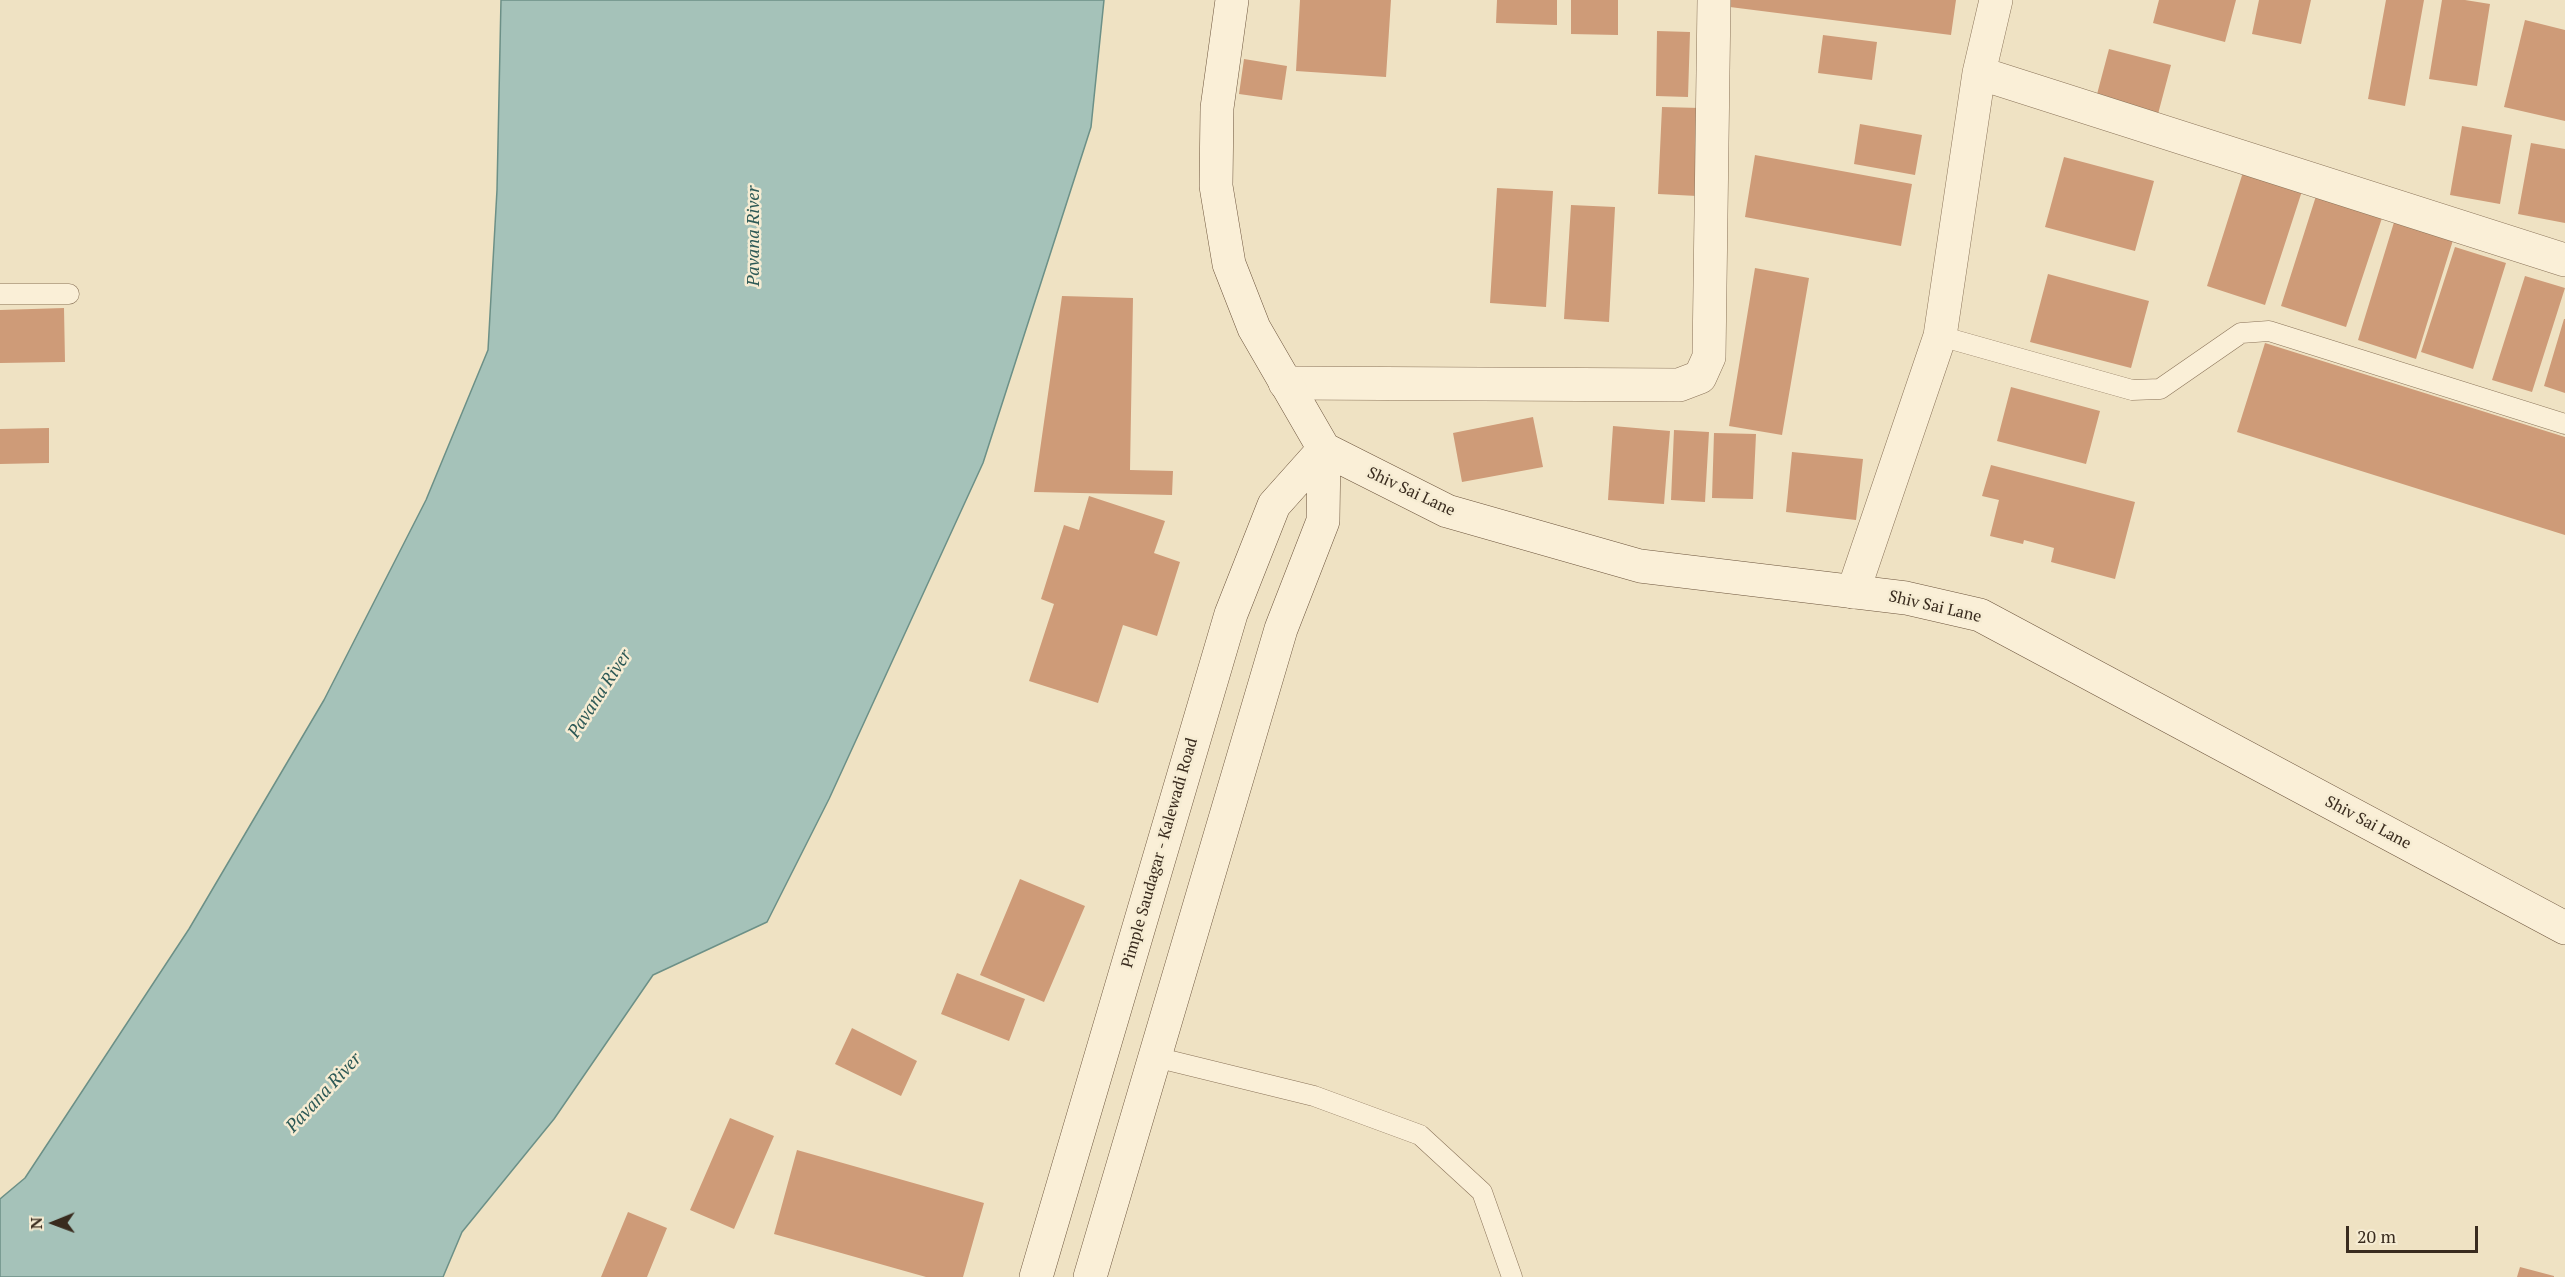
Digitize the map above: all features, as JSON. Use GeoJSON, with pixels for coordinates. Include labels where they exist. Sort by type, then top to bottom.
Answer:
{"type":"FeatureCollection","features":[{"type":"Feature","properties":{"kind":"street"},"geometry":{"type":"LineString","coordinates":[[1090,1277],[1281,630],[1323,520],[1323,449],[1254,328],[1229,264],[1216,186],[1217,108],[1232,0]]}},
{"type":"Feature","properties":{"kind":"street"},"geometry":{"type":"LineString","coordinates":[[1285,383],[1679,385],[1700,377],[1709,357],[1714,0]]}},
{"type":"Feature","properties":{"kind":"street"},"geometry":{"type":"LineString","coordinates":[[1852,592],[1940,336],[1979,73],[1996,0]]}},
{"type":"Feature","properties":{"kind":"street"},"geometry":{"type":"LineString","coordinates":[[1979,73],[2565,260]]}},
{"type":"Feature","properties":{"kind":"street","name":"Shiv Sai Lane"},"geometry":{"type":"LineString","coordinates":[[1323,449],[1447,512],[1640,566],[1906,598],[1980,615],[2565,928]]}},
{"type":"Feature","properties":{"kind":"street","name":"Pimple Saudagar - Kalewadi Road"},"geometry":{"type":"LineString","coordinates":[[1036,1277],[1231,614],[1274,506],[1323,449]]}},
{"type":"Feature","properties":{"kind":"lane"},"geometry":{"type":"LineString","coordinates":[[0,294],[69,294]]}},
{"type":"Feature","properties":{"kind":"lane"},"geometry":{"type":"LineString","coordinates":[[1940,336],[2132,390],[2160,389],[2241,333],[2269,331],[2565,424]]}},
{"type":"Feature","properties":{"kind":"lane"},"geometry":{"type":"LineString","coordinates":[[1155,1057],[1314,1096],[1420,1135],[1482,1192],[1512,1277]]}},
{"type":"Feature","properties":{"kind":"water","name":"Pavana River"},"geometry":{"type":"Polygon","coordinates":[[[501,0],[1104,0],[1091,127],[983,463],[829,799],[767,922],[653,975],[554,1119],[462,1232],[443,1277],[0,1277],[0,1199],[25,1178],[189,929],[324,700],[426,500],[488,350],[497,190],[501,0]]]}},
{"type":"Feature","properties":{"kind":"building"},"geometry":{"type":"Polygon","coordinates":[[[1300,0],[1391,0],[1386,77],[1296,71],[1300,0]]]}},
{"type":"Feature","properties":{"kind":"building"},"geometry":{"type":"Polygon","coordinates":[[[1497,0],[1557,0],[1557,25],[1496,23],[1497,0]]]}},
{"type":"Feature","properties":{"kind":"building"},"geometry":{"type":"Polygon","coordinates":[[[1571,0],[1618,0],[1618,35],[1571,34],[1571,0]]]}},
{"type":"Feature","properties":{"kind":"building"},"geometry":{"type":"Polygon","coordinates":[[[1730,0],[1956,0],[1951,35],[1730,7],[1730,0]]]}},
{"type":"Feature","properties":{"kind":"building"},"geometry":{"type":"Polygon","coordinates":[[[2159,0],[2236,0],[2225,42],[2153,23],[2159,0]]]}},
{"type":"Feature","properties":{"kind":"building"},"geometry":{"type":"Polygon","coordinates":[[[2259,0],[2311,0],[2301,44],[2252,34],[2259,0]]]}},
{"type":"Feature","properties":{"kind":"building"},"geometry":{"type":"Polygon","coordinates":[[[2386,0],[2424,0],[2405,106],[2368,99],[2386,0]]]}},
{"type":"Feature","properties":{"kind":"building"},"geometry":{"type":"Polygon","coordinates":[[[2442,0],[2465,0],[2490,4],[2477,86],[2429,79],[2442,0]]]}},
{"type":"Feature","properties":{"kind":"building"},"geometry":{"type":"Polygon","coordinates":[[[2525,20],[2565,30],[2565,121],[2504,107],[2525,20]]]}},
{"type":"Feature","properties":{"kind":"building"},"geometry":{"type":"Polygon","coordinates":[[[1657,31],[1690,32],[1688,97],[1656,96],[1657,31]]]}},
{"type":"Feature","properties":{"kind":"building"},"geometry":{"type":"Polygon","coordinates":[[[1823,35],[1877,42],[1872,80],[1818,73],[1823,35]]]}},
{"type":"Feature","properties":{"kind":"building"},"geometry":{"type":"Polygon","coordinates":[[[2109,49],[2171,65],[2158,114],[2096,98],[2109,49]]]}},
{"type":"Feature","properties":{"kind":"building"},"geometry":{"type":"Polygon","coordinates":[[[1244,59],[1287,66],[1282,100],[1239,94],[1244,59]]]}},
{"type":"Feature","properties":{"kind":"building"},"geometry":{"type":"Polygon","coordinates":[[[1662,107],[1700,108],[1697,196],[1658,194],[1662,107]]]}},
{"type":"Feature","properties":{"kind":"building"},"geometry":{"type":"Polygon","coordinates":[[[1860,124],[1922,135],[1915,175],[1854,164],[1860,124]]]}},
{"type":"Feature","properties":{"kind":"building"},"geometry":{"type":"Polygon","coordinates":[[[2462,126],[2512,135],[2500,204],[2450,195],[2462,126]]]}},
{"type":"Feature","properties":{"kind":"building"},"geometry":{"type":"Polygon","coordinates":[[[2531,143],[2565,149],[2565,223],[2518,214],[2531,143]]]}},
{"type":"Feature","properties":{"kind":"building"},"geometry":{"type":"Polygon","coordinates":[[[1755,155],[1912,184],[1901,246],[1745,217],[1755,155]]]}},
{"type":"Feature","properties":{"kind":"building"},"geometry":{"type":"Polygon","coordinates":[[[2064,157],[2154,181],[2135,251],[2045,227],[2064,157]]]}},
{"type":"Feature","properties":{"kind":"building"},"geometry":{"type":"Polygon","coordinates":[[[2244,169],[2303,188],[2265,305],[2207,286],[2244,169]]]}},
{"type":"Feature","properties":{"kind":"building"},"geometry":{"type":"Polygon","coordinates":[[[1497,188],[1553,191],[1546,307],[1490,303],[1497,188]]]}},
{"type":"Feature","properties":{"kind":"building"},"geometry":{"type":"Polygon","coordinates":[[[2316,196],[2382,218],[2346,327],[2281,306],[2316,196]]]}},
{"type":"Feature","properties":{"kind":"building"},"geometry":{"type":"Polygon","coordinates":[[[1571,205],[1615,207],[1609,322],[1564,319],[1571,205]]]}},
{"type":"Feature","properties":{"kind":"building"},"geometry":{"type":"Polygon","coordinates":[[[2395,219],[2454,237],[2416,359],[2358,340],[2395,219]]]}},
{"type":"Feature","properties":{"kind":"building"},"geometry":{"type":"Polygon","coordinates":[[[2455,247],[2506,263],[2473,369],[2421,352],[2455,247]]]}},
{"type":"Feature","properties":{"kind":"building"},"geometry":{"type":"Polygon","coordinates":[[[1755,268],[1809,278],[1782,435],[1729,426],[1755,268]]]}},
{"type":"Feature","properties":{"kind":"building"},"geometry":{"type":"Polygon","coordinates":[[[2048,274],[2149,301],[2131,368],[2030,342],[2048,274]]]}},
{"type":"Feature","properties":{"kind":"building"},"geometry":{"type":"Polygon","coordinates":[[[2525,276],[2565,288],[2532,392],[2492,380],[2525,276]]]}},
{"type":"Feature","properties":{"kind":"building"},"geometry":{"type":"Polygon","coordinates":[[[1062,296],[1133,298],[1130,470],[1173,471],[1172,495],[1034,492],[1062,296]]]}},
{"type":"Feature","properties":{"kind":"building"},"geometry":{"type":"Polygon","coordinates":[[[64,308],[65,362],[0,363],[0,310],[64,308]]]}},
{"type":"Feature","properties":{"kind":"building"},"geometry":{"type":"Polygon","coordinates":[[[2565,319],[2565,393],[2544,386],[2565,319]]]}},
{"type":"Feature","properties":{"kind":"building"},"geometry":{"type":"Polygon","coordinates":[[[2265,343],[2565,437],[2565,535],[2237,432],[2265,343]]]}},
{"type":"Feature","properties":{"kind":"building"},"geometry":{"type":"Polygon","coordinates":[[[2011,387],[2100,411],[2086,464],[1997,441],[2011,387]]]}},
{"type":"Feature","properties":{"kind":"building"},"geometry":{"type":"Polygon","coordinates":[[[1533,417],[1543,467],[1462,482],[1453,433],[1533,417]]]}},
{"type":"Feature","properties":{"kind":"building"},"geometry":{"type":"Polygon","coordinates":[[[1613,426],[1670,431],[1664,504],[1608,500],[1613,426]]]}},
{"type":"Feature","properties":{"kind":"building"},"geometry":{"type":"Polygon","coordinates":[[[49,428],[49,463],[0,464],[0,429],[49,428]]]}},
{"type":"Feature","properties":{"kind":"building"},"geometry":{"type":"Polygon","coordinates":[[[1674,430],[1709,432],[1705,502],[1671,500],[1674,430]]]}},
{"type":"Feature","properties":{"kind":"building"},"geometry":{"type":"Polygon","coordinates":[[[1714,433],[1756,434],[1753,499],[1712,498],[1714,433]]]}},
{"type":"Feature","properties":{"kind":"building"},"geometry":{"type":"Polygon","coordinates":[[[1792,452],[1863,459],[1856,520],[1786,512],[1792,452]]]}},
{"type":"Feature","properties":{"kind":"building"},"geometry":{"type":"Polygon","coordinates":[[[1991,465],[2135,502],[2115,579],[2051,562],[2054,548],[2024,540],[2023,544],[1990,536],[1999,500],[1982,496],[1991,465]]]}},
{"type":"Feature","properties":{"kind":"building"},"geometry":{"type":"Polygon","coordinates":[[[1089,496],[1165,521],[1154,553],[1180,562],[1157,636],[1123,625],[1098,703],[1029,681],[1054,604],[1041,599],[1064,525],[1079,530],[1089,496]]]}},
{"type":"Feature","properties":{"kind":"building"},"geometry":{"type":"Polygon","coordinates":[[[1020,879],[1085,906],[1044,1002],[980,975],[1020,879]]]}},
{"type":"Feature","properties":{"kind":"building"},"geometry":{"type":"Polygon","coordinates":[[[957,973],[1025,999],[1009,1041],[941,1014],[957,973]]]}},
{"type":"Feature","properties":{"kind":"building"},"geometry":{"type":"Polygon","coordinates":[[[852,1028],[917,1061],[901,1096],[835,1064],[852,1028]]]}},
{"type":"Feature","properties":{"kind":"building"},"geometry":{"type":"Polygon","coordinates":[[[730,1118],[774,1136],[734,1229],[690,1210],[730,1118]]]}},
{"type":"Feature","properties":{"kind":"building"},"geometry":{"type":"Polygon","coordinates":[[[797,1150],[984,1203],[963,1277],[926,1277],[774,1234],[797,1150]]]}},
{"type":"Feature","properties":{"kind":"building"},"geometry":{"type":"Polygon","coordinates":[[[628,1212],[667,1228],[647,1277],[601,1277],[628,1212]]]}},
{"type":"Feature","properties":{"kind":"building"},"geometry":{"type":"Polygon","coordinates":[[[2520,1267],[2554,1276],[2554,1277],[2517,1277],[2520,1267]]]}}]}
